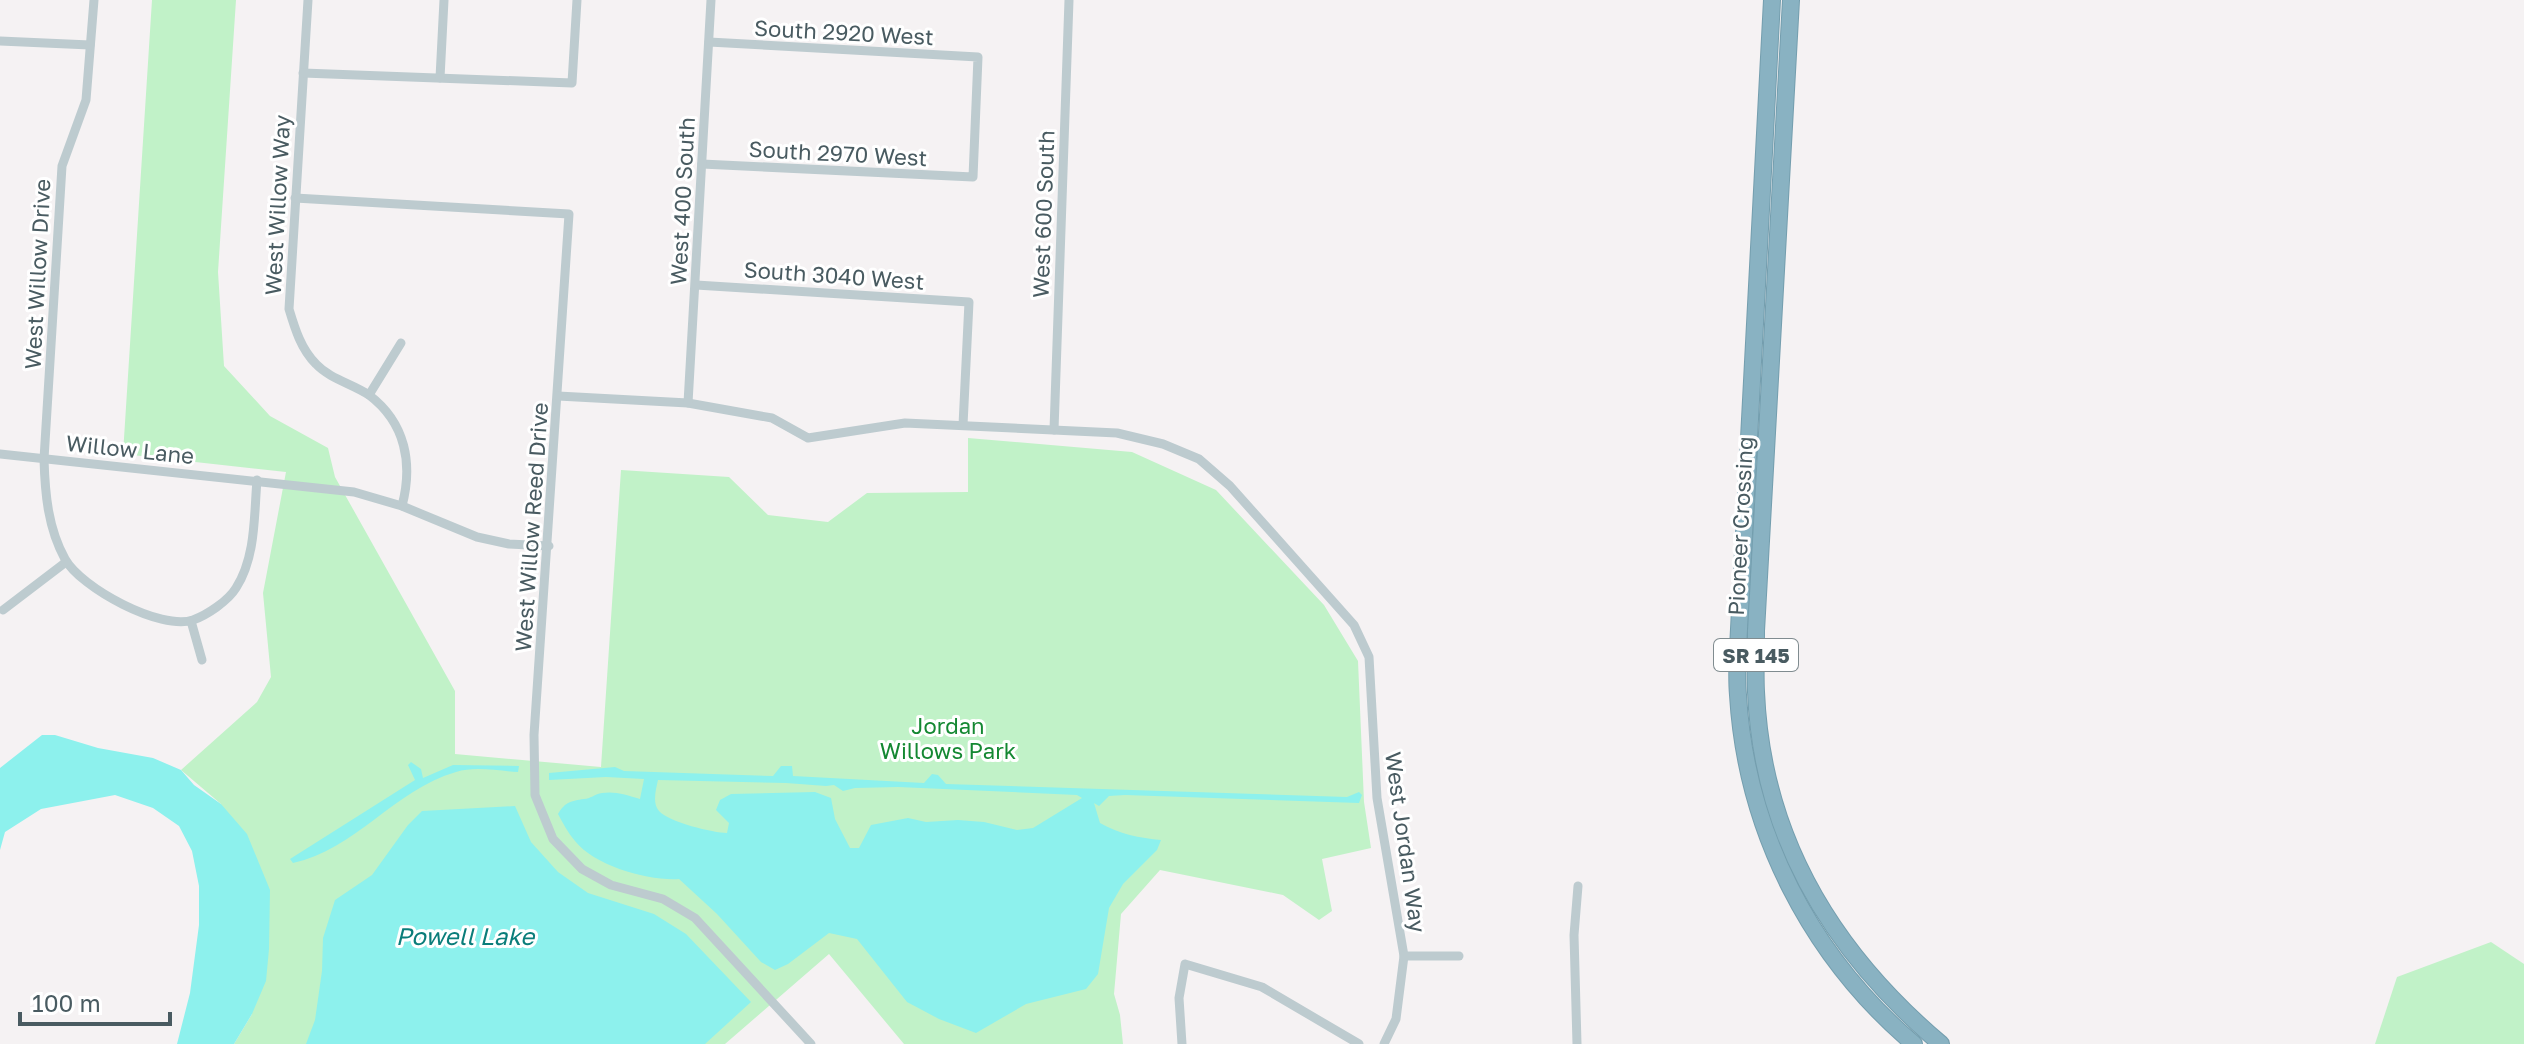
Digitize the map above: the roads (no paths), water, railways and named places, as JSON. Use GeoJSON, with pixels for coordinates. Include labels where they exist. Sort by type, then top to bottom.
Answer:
{"type":"FeatureCollection","features":[{"type":"Feature","properties":{"kind":"highway","name":"Pioneer Crossing"},"geometry":{"type":"LineString","coordinates":[[1772,0],[1739,629],[1738,695],[1744,744],[1769,842],[1804,916],[1845,975],[1876,1010],[1914,1044]]}},
{"type":"Feature","properties":{"kind":"highway","name":"Pioneer Crossing"},"geometry":{"type":"LineString","coordinates":[[1791,0],[1756,631],[1756,693],[1761,741],[1771,791],[1785,834],[1821,908],[1859,964],[1890,998],[1941,1044]]}},
{"type":"Feature","properties":{"kind":"street","name":"West Willow Drive"},"geometry":{"type":"LineString","coordinates":[[66,562],[51,526],[45,495],[44,459],[62,166],[86,100],[94,0]]}},
{"type":"Feature","properties":{"kind":"street","name":"West Willow Way"},"geometry":{"type":"LineString","coordinates":[[308,0],[289,309],[297,336],[316,365],[369,395],[390,417],[402,439],[409,478],[402,506]]}},
{"type":"Feature","properties":{"kind":"street"},"geometry":{"type":"LineString","coordinates":[[440,78],[444,0]]}},
{"type":"Feature","properties":{"kind":"street"},"geometry":{"type":"LineString","coordinates":[[303,73],[572,83],[577,0]]}},
{"type":"Feature","properties":{"kind":"street","name":"West 400 South"},"geometry":{"type":"LineString","coordinates":[[688,403],[711,0]]}},
{"type":"Feature","properties":{"kind":"street","name":"West 600 South"},"geometry":{"type":"LineString","coordinates":[[1054,430],[1069,0]]}},
{"type":"Feature","properties":{"kind":"street"},"geometry":{"type":"LineString","coordinates":[[0,41],[90,45]]}},
{"type":"Feature","properties":{"kind":"street","name":"South 2920 West"},"geometry":{"type":"LineString","coordinates":[[709,42],[978,57],[973,177]]}},
{"type":"Feature","properties":{"kind":"street","name":"South 2970 West"},"geometry":{"type":"LineString","coordinates":[[702,164],[973,177]]}},
{"type":"Feature","properties":{"kind":"street","name":"West Willow Reed Drive"},"geometry":{"type":"LineString","coordinates":[[295,198],[569,214],[534,735],[535,795],[553,839],[582,869],[611,885],[663,899],[695,918],[811,1044]]}},
{"type":"Feature","properties":{"kind":"street","name":"South 3040 West"},"geometry":{"type":"LineString","coordinates":[[696,285],[969,302],[963,425]]}},
{"type":"Feature","properties":{"kind":"street"},"geometry":{"type":"LineString","coordinates":[[369,395],[401,343]]}},
{"type":"Feature","properties":{"kind":"street","name":"West Jordan Way"},"geometry":{"type":"LineString","coordinates":[[558,396],[688,403],[772,418],[808,438],[905,423],[1117,433],[1163,444],[1199,459],[1230,486],[1354,625],[1369,657],[1377,798],[1404,956],[1396,1019],[1384,1044]]}},
{"type":"Feature","properties":{"kind":"street","name":"Willow Lane"},"geometry":{"type":"LineString","coordinates":[[0,454],[354,492],[402,506],[477,537],[509,544],[549,546]]}},
{"type":"Feature","properties":{"kind":"street"},"geometry":{"type":"LineString","coordinates":[[3,610],[66,562],[107,597],[153,617],[191,621],[219,605],[236,588],[251,552],[257,480]]}},
{"type":"Feature","properties":{"kind":"street"},"geometry":{"type":"LineString","coordinates":[[191,621],[202,660]]}},
{"type":"Feature","properties":{"kind":"street"},"geometry":{"type":"LineString","coordinates":[[1577,1044],[1574,935],[1578,886]]}},
{"type":"Feature","properties":{"kind":"street"},"geometry":{"type":"LineString","coordinates":[[1404,956],[1459,956]]}},
{"type":"Feature","properties":{"kind":"street"},"geometry":{"type":"LineString","coordinates":[[1182,1044],[1179,998],[1185,964],[1262,987],[1359,1044]]}},
{"type":"Feature","properties":{"kind":"water"},"geometry":{"type":"Polygon","coordinates":[[[42,735],[55,735],[98,748],[153,758],[181,770],[194,785],[221,804],[247,834],[270,890],[269,949],[266,981],[252,1014],[234,1044],[177,1044],[190,993],[199,925],[199,886],[192,851],[179,826],[153,808],[115,795],[41,809],[5,832],[0,850],[0,768],[42,735]]]}},
{"type":"Feature","properties":{"kind":"water"},"geometry":{"type":"Polygon","coordinates":[[[411,762],[421,769],[423,778],[453,765],[519,766],[518,772],[471,769],[434,781],[413,792],[336,846],[293,863],[290,859],[415,780],[408,765],[411,762]]]}},
{"type":"Feature","properties":{"kind":"water"},"geometry":{"type":"Polygon","coordinates":[[[781,766],[792,766],[793,776],[924,783],[932,774],[938,775],[946,784],[1347,797],[1359,792],[1362,795],[1359,803],[1125,795],[1109,796],[1099,806],[1094,803],[1100,823],[1130,835],[1161,840],[1157,850],[1123,884],[1109,908],[1098,974],[1086,989],[1026,1004],[976,1033],[907,1002],[857,939],[829,933],[775,970],[761,962],[717,914],[679,879],[623,870],[584,850],[570,835],[558,814],[563,807],[572,801],[602,793],[640,799],[644,779],[549,780],[549,773],[615,767],[624,771],[773,776],[781,766]],[[658,780],[656,804],[664,815],[681,823],[727,833],[729,823],[716,810],[720,800],[731,794],[815,792],[831,798],[835,819],[850,848],[859,848],[871,825],[908,818],[926,822],[984,822],[1017,830],[1033,828],[1082,798],[1077,795],[898,787],[843,791],[834,785],[658,780]]]}},
{"type":"Feature","properties":{"kind":"water","name":"Powell Lake"},"geometry":{"type":"Polygon","coordinates":[[[515,806],[531,842],[558,872],[588,893],[654,914],[686,934],[751,1002],[705,1044],[306,1044],[315,1020],[323,938],[335,900],[372,875],[408,825],[422,811],[515,806]]]}},
{"type":"Feature","properties":{"kind":"park label","name":"Jordan Willows Park"},"geometry":{"type":"Point","coordinates":[948,738]}}]}
